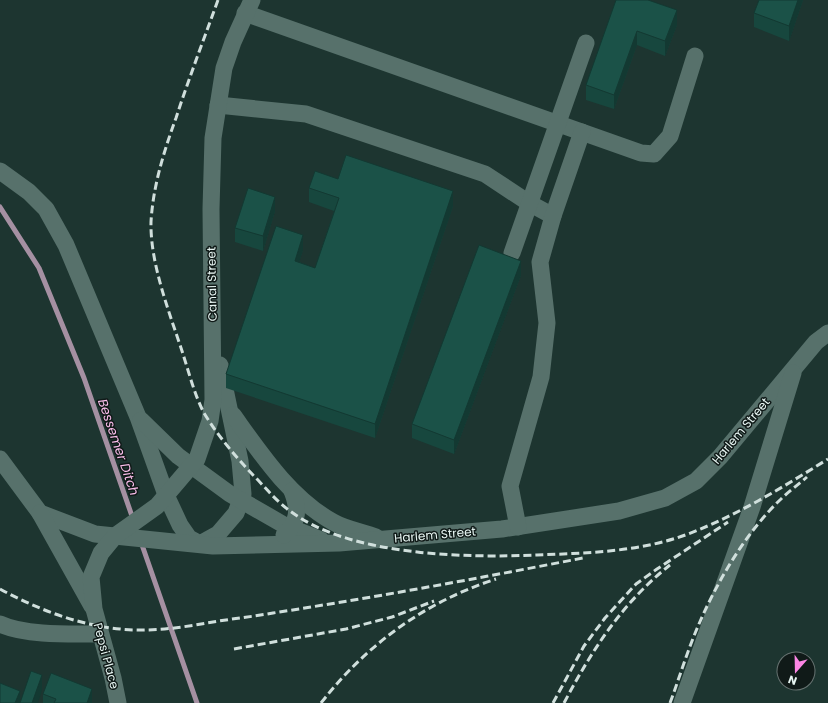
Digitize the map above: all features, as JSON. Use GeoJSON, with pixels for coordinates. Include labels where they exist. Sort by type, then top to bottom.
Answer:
{"type":"FeatureCollection","features":[{"type":"Feature","properties":{"kind":"lane","name":"Canal Street"},"geometry":{"type":"LineString","coordinates":[[94,609],[92,577],[101,553],[115,536],[151,510],[197,459],[210,421],[213,400],[211,209],[213,138],[224,68],[233,42],[249,7]]}},
{"type":"Feature","properties":{"kind":"lane"},"geometry":{"type":"LineString","coordinates":[[249,7],[558,124],[641,153],[654,154],[670,136],[695,56]]}},
{"type":"Feature","properties":{"kind":"lane"},"geometry":{"type":"LineString","coordinates":[[512,253],[586,43]]}},
{"type":"Feature","properties":{"kind":"lane"},"geometry":{"type":"LineString","coordinates":[[218,105],[306,114],[485,174],[530,203],[554,216]]}},
{"type":"Feature","properties":{"kind":"lane"},"geometry":{"type":"LineString","coordinates":[[518,527],[510,486],[541,377],[547,323],[540,262],[582,132]]}},
{"type":"Feature","properties":{"kind":"lane"},"geometry":{"type":"LineString","coordinates":[[0,171],[29,192],[46,209],[66,245],[138,417],[166,495],[180,525],[189,538],[200,544],[218,534],[236,513],[243,494],[240,461],[213,332]]}},
{"type":"Feature","properties":{"kind":"lane","name":"Harlem Street"},"geometry":{"type":"LineString","coordinates":[[40,512],[95,534],[213,546],[327,542],[339,543],[502,529],[619,511],[665,498],[696,481],[720,457],[816,342],[828,333]]}},
{"type":"Feature","properties":{"kind":"lane"},"geometry":{"type":"LineString","coordinates":[[682,703],[752,506],[795,367]]}},
{"type":"Feature","properties":{"kind":"lane"},"geometry":{"type":"LineString","coordinates":[[230,411],[292,492],[311,508],[334,523],[382,539]]}},
{"type":"Feature","properties":{"kind":"lane"},"geometry":{"type":"LineString","coordinates":[[138,417],[178,456],[230,494],[291,528],[327,542]]}},
{"type":"Feature","properties":{"kind":"lane"},"geometry":{"type":"LineString","coordinates":[[0,458],[40,512],[94,609]]}},
{"type":"Feature","properties":{"kind":"lane"},"geometry":{"type":"LineString","coordinates":[[273,544],[291,528],[294,523],[296,503],[292,492]]}},
{"type":"Feature","properties":{"kind":"lane","name":"Pepsi Place"},"geometry":{"type":"LineString","coordinates":[[94,609],[113,678],[118,703]]}},
{"type":"Feature","properties":{"kind":"lane"},"geometry":{"type":"LineString","coordinates":[[0,624],[8,628],[46,633],[100,634]]}},
{"type":"Feature","properties":{"kind":"building"},"geometry":{"type":"Polygon","coordinates":[[[616,0],[648,0],[677,10],[665,41],[637,31],[614,95],[586,85],[616,0]]]}},
{"type":"Feature","properties":{"kind":"building"},"geometry":{"type":"Polygon","coordinates":[[[759,0],[798,0],[789,26],[754,13],[759,0]]]}},
{"type":"Feature","properties":{"kind":"building"},"geometry":{"type":"Polygon","coordinates":[[[346,155],[453,191],[375,424],[226,374],[276,226],[303,235],[295,261],[315,268],[339,198],[309,188],[315,171],[338,179],[346,155]]]}},
{"type":"Feature","properties":{"kind":"building"},"geometry":{"type":"Polygon","coordinates":[[[248,188],[275,197],[263,236],[235,228],[248,188]]]}},
{"type":"Feature","properties":{"kind":"building"},"geometry":{"type":"Polygon","coordinates":[[[479,245],[521,261],[454,440],[412,424],[479,245]]]}},
{"type":"Feature","properties":{"kind":"building"},"geometry":{"type":"Polygon","coordinates":[[[31,671],[42,675],[32,703],[20,703],[31,671]]]}},
{"type":"Feature","properties":{"kind":"building"},"geometry":{"type":"Polygon","coordinates":[[[51,673],[92,689],[87,703],[54,703],[56,699],[43,694],[51,673]]]}},
{"type":"Feature","properties":{"kind":"building"},"geometry":{"type":"Polygon","coordinates":[[[0,683],[20,691],[15,703],[0,703],[0,683]]]}},
{"type":"Feature","properties":{"kind":"waterway","name":"Bessemer Ditch"},"geometry":{"type":"LineString","coordinates":[[0,207],[39,268],[84,378],[133,519]]}},
{"type":"Feature","properties":{"kind":"waterway","name":"Bessemer Ditch"},"geometry":{"type":"LineString","coordinates":[[141,542],[197,703]]}},
{"type":"Feature","properties":{"kind":"railway"},"geometry":{"type":"LineString","coordinates":[[218,0],[167,143],[160,169],[154,195],[151,222],[154,255],[157,272],[167,306],[195,392],[204,413],[221,438],[240,461],[275,498],[290,511],[315,526],[344,537],[375,545],[409,551],[476,556],[508,556],[614,550],[651,545],[688,534],[707,526],[760,500],[828,459]]}},
{"type":"Feature","properties":{"kind":"railway"},"geometry":{"type":"LineString","coordinates":[[670,703],[696,631],[712,596],[732,560],[768,513],[784,496],[807,477]]}},
{"type":"Feature","properties":{"kind":"railway"},"geometry":{"type":"LineString","coordinates":[[553,703],[584,646],[605,618],[636,584],[728,522]]}},
{"type":"Feature","properties":{"kind":"railway"},"geometry":{"type":"LineString","coordinates":[[0,589],[28,603],[73,620],[104,627],[131,630],[153,630],[351,600],[583,558]]}},
{"type":"Feature","properties":{"kind":"railway"},"geometry":{"type":"LineString","coordinates":[[564,703],[597,646],[623,611],[637,595],[670,565]]}},
{"type":"Feature","properties":{"kind":"railway"},"geometry":{"type":"LineString","coordinates":[[321,703],[358,662],[399,628],[445,600],[496,579]]}},
{"type":"Feature","properties":{"kind":"railway"},"geometry":{"type":"LineString","coordinates":[[234,649],[346,629],[392,617],[434,601]]}}]}
